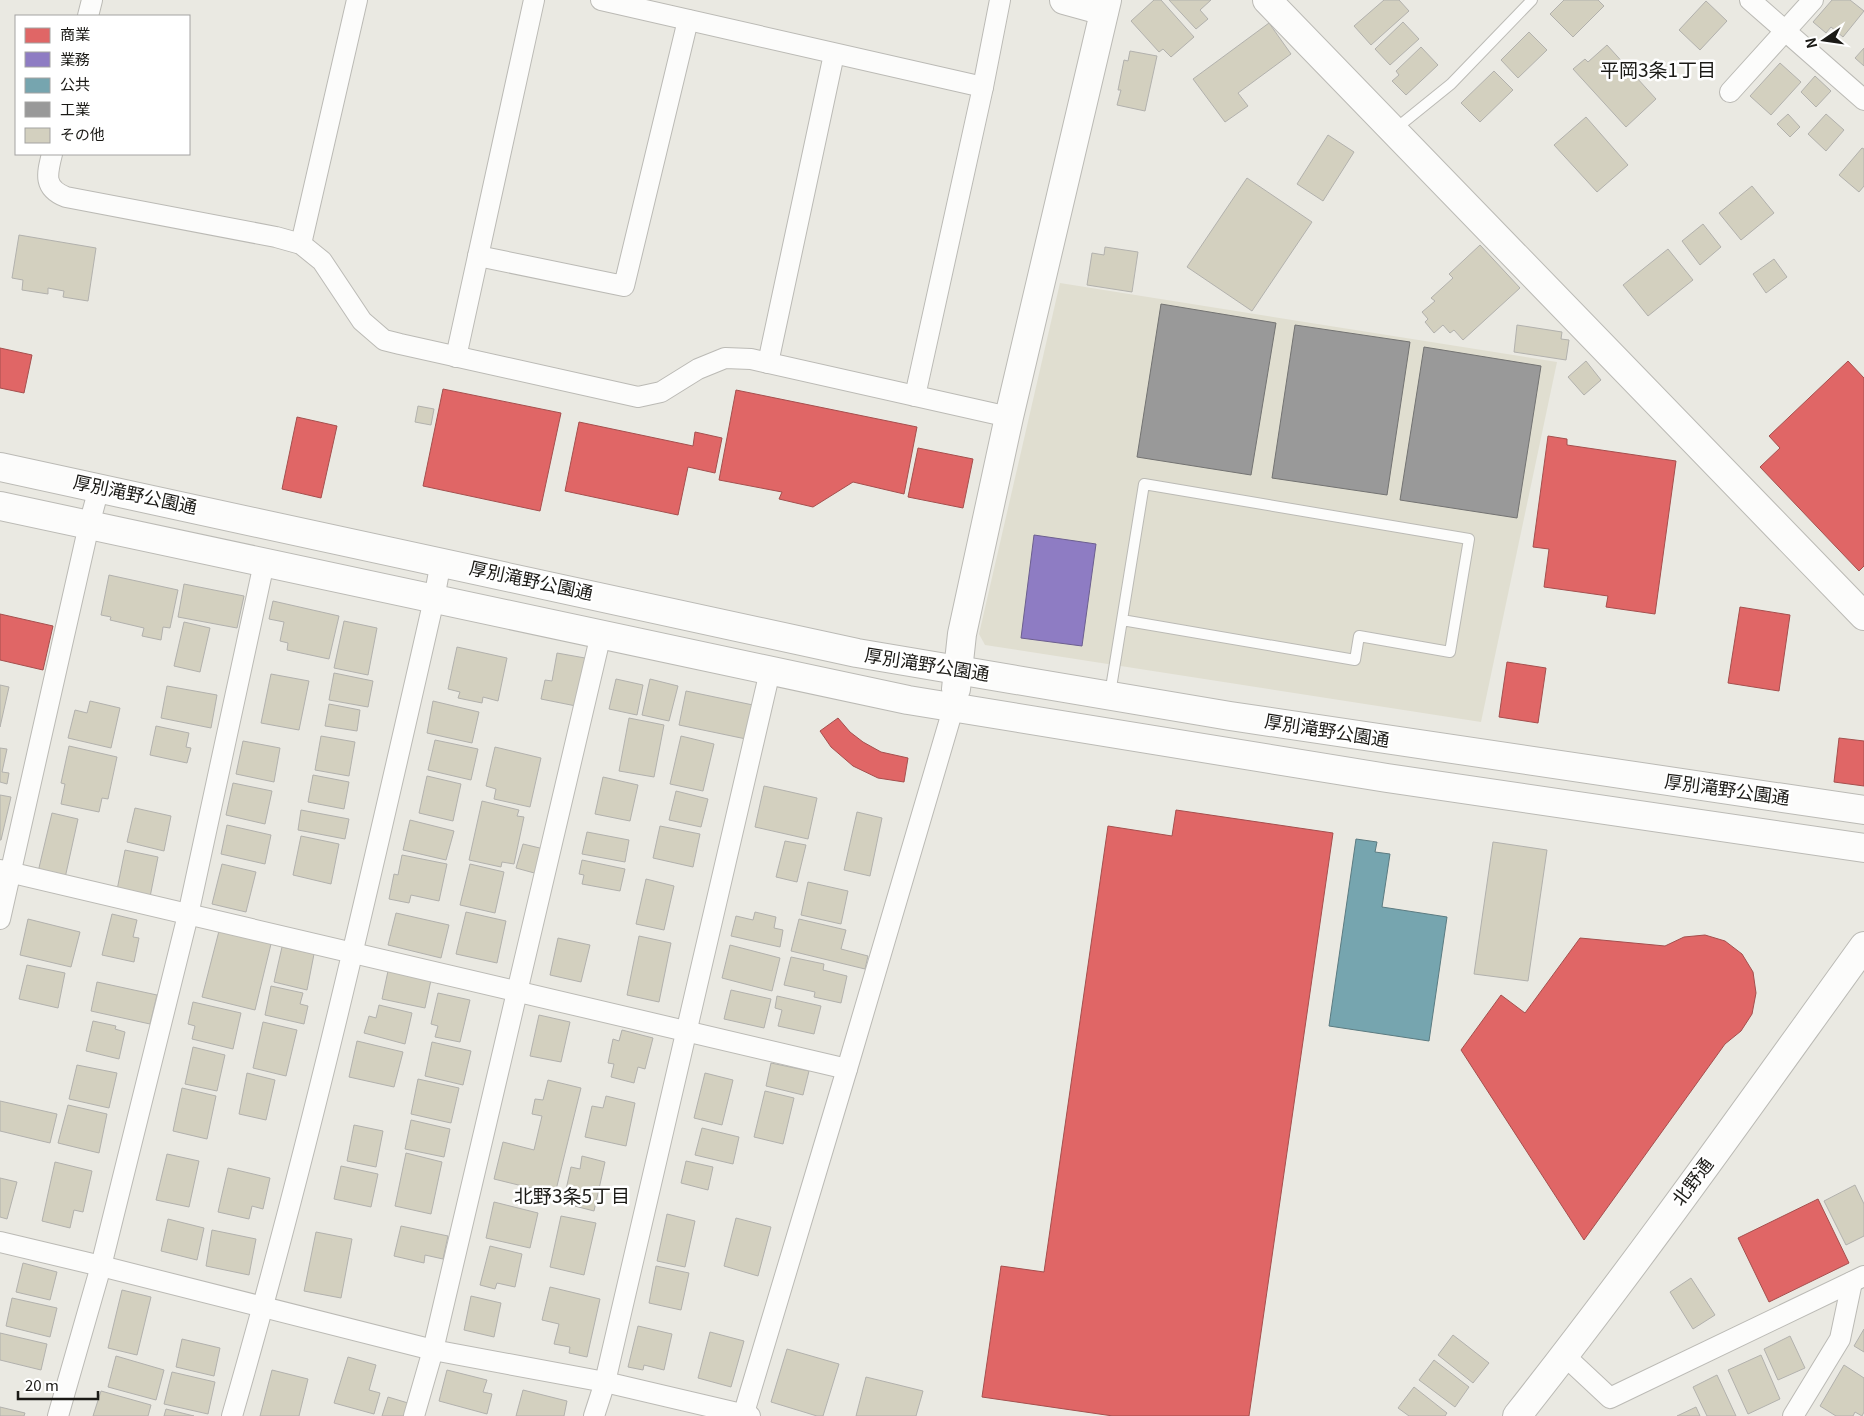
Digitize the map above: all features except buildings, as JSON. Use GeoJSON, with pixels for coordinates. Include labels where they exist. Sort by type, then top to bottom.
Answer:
{"type":"FeatureCollection","features":[{"type":"Feature","properties":{"kind":"main road"},"geometry":{"type":"LineString","coordinates":[[953,709],[962,634],[1010,417],[1106,5],[1064,0]]}},
{"type":"Feature","properties":{"kind":"main road"},"geometry":{"type":"LineString","coordinates":[[1266,0],[1864,616]]}},
{"type":"Feature","properties":{"kind":"main road","name":"厚別滝野公園通"},"geometry":{"type":"LineString","coordinates":[[0,467],[441,561],[857,653],[1240,718],[1864,810]]}},
{"type":"Feature","properties":{"kind":"main road","name":"厚別滝野公園通"},"geometry":{"type":"LineString","coordinates":[[0,506],[953,709],[1396,779],[1864,848]]}},
{"type":"Feature","properties":{"kind":"main road"},"geometry":{"type":"LineString","coordinates":[[1104,732],[1110,695]]}},
{"type":"Feature","properties":{"kind":"main road","name":"北野通"},"geometry":{"type":"LineString","coordinates":[[1517,1416],[1565,1356],[1729,1134],[1864,946]]}},
{"type":"Feature","properties":{"kind":"street"},"geometry":{"type":"LineString","coordinates":[[88,15],[92,0]]}},
{"type":"Feature","properties":{"kind":"street"},"geometry":{"type":"LineString","coordinates":[[301,244],[357,0]]}},
{"type":"Feature","properties":{"kind":"street"},"geometry":{"type":"LineString","coordinates":[[456,357],[534,0]]}},
{"type":"Feature","properties":{"kind":"street"},"geometry":{"type":"LineString","coordinates":[[601,0],[983,87]]}},
{"type":"Feature","properties":{"kind":"street"},"geometry":{"type":"LineString","coordinates":[[915,396],[983,87],[1000,0]]}},
{"type":"Feature","properties":{"kind":"street"},"geometry":{"type":"LineString","coordinates":[[1750,0],[1864,100]]}},
{"type":"Feature","properties":{"kind":"street"},"geometry":{"type":"LineString","coordinates":[[1730,92],[1813,0]]}},
{"type":"Feature","properties":{"kind":"street"},"geometry":{"type":"LineString","coordinates":[[478,256],[624,286],[688,20]]}},
{"type":"Feature","properties":{"kind":"street"},"geometry":{"type":"LineString","coordinates":[[768,363],[834,54]]}},
{"type":"Feature","properties":{"kind":"street"},"geometry":{"type":"LineString","coordinates":[[52,155],[47,172],[49,183],[55,192],[66,196],[276,237],[301,244],[322,261],[362,320],[384,340],[638,397],[661,392],[698,369],[724,358],[751,359],[1010,417]]}},
{"type":"Feature","properties":{"kind":"street"},"geometry":{"type":"LineString","coordinates":[[0,919],[6,872],[99,488]]}},
{"type":"Feature","properties":{"kind":"street"},"geometry":{"type":"LineString","coordinates":[[232,1416],[264,1307],[353,954],[441,561]]}},
{"type":"Feature","properties":{"kind":"street"},"geometry":{"type":"LineString","coordinates":[[58,1416],[101,1266],[188,915],[264,563]]}},
{"type":"Feature","properties":{"kind":"street"},"geometry":{"type":"LineString","coordinates":[[414,1416],[433,1350],[601,634]]}},
{"type":"Feature","properties":{"kind":"street"},"geometry":{"type":"LineString","coordinates":[[594,1416],[604,1382],[770,671]]}},
{"type":"Feature","properties":{"kind":"street"},"geometry":{"type":"LineString","coordinates":[[0,1242],[433,1350],[604,1382],[745,1415],[953,709]]}},
{"type":"Feature","properties":{"kind":"street"},"geometry":{"type":"LineString","coordinates":[[6,872],[847,1069]]}},
{"type":"Feature","properties":{"kind":"street"},"geometry":{"type":"LineString","coordinates":[[1565,1356],[1610,1398],[1858,1279]]}},
{"type":"Feature","properties":{"kind":"street"},"geometry":{"type":"LineString","coordinates":[[1793,1416],[1840,1339],[1858,1279]]}},
{"type":"Feature","properties":{"kind":"lane"},"geometry":{"type":"LineString","coordinates":[[1394,131],[1452,84],[1532,0]]}},
{"type":"Feature","properties":{"kind":"lane"},"geometry":{"type":"LineString","coordinates":[[1110,695],[1122,620],[1144,484],[1469,539],[1450,652],[1359,636],[1355,660],[1122,620]]}},
{"type":"Feature","properties":{"kind":"shaded area"},"geometry":{"type":"Polygon","coordinates":[[[1060,283],[1557,362],[1481,722],[985,645],[979,634],[1060,283]]]}},
{"type":"Feature","properties":{"kind":"district","name":"平岡3条1丁目"},"geometry":{"type":"Point","coordinates":[1658,70]}},
{"type":"Feature","properties":{"kind":"district","name":"北野3条5丁目"},"geometry":{"type":"Point","coordinates":[572,1196]}}]}
